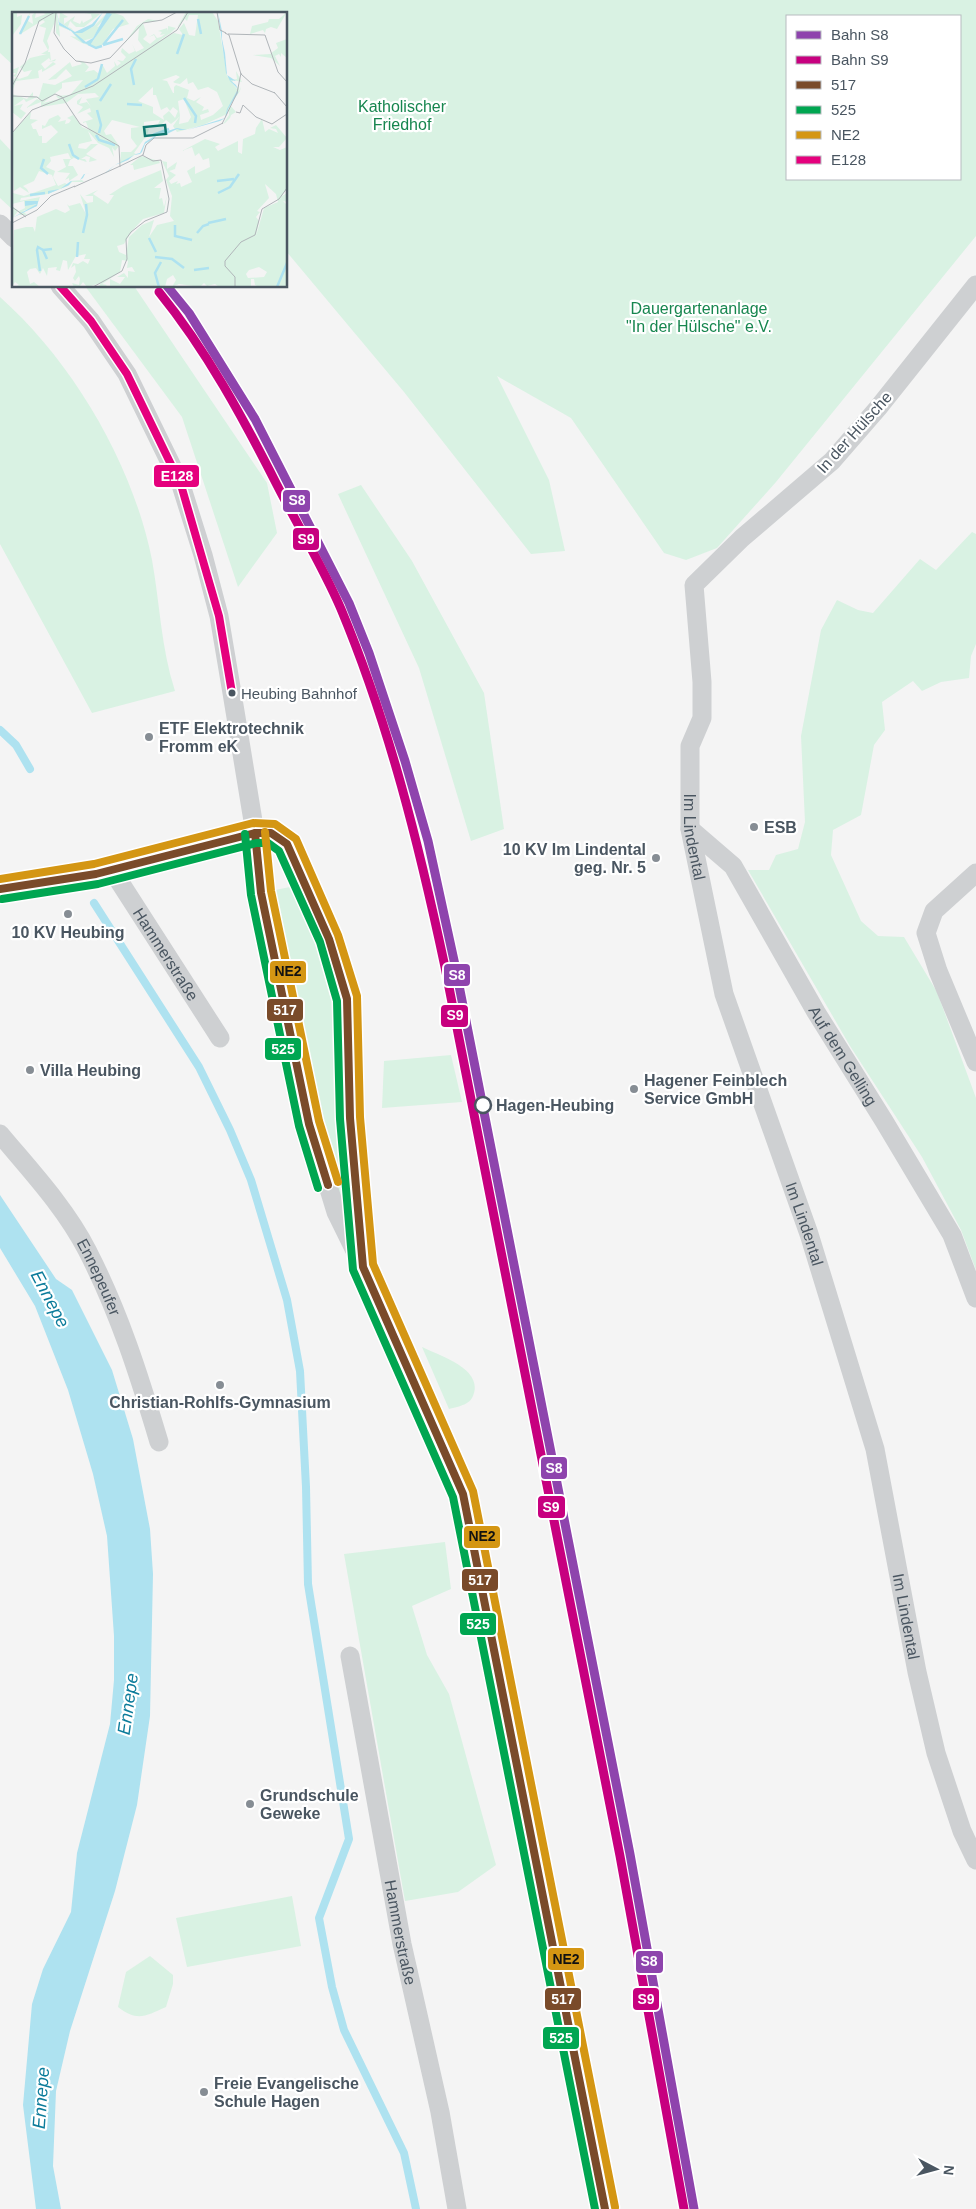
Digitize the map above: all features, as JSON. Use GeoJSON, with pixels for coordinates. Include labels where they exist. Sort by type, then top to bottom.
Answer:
{"type":"FeatureCollection","features":[{"type":"Feature","properties":{"kind":"street"},"geometry":{"type":"LineString","coordinates":[[0,224],[12,236]]}},
{"type":"Feature","properties":{"kind":"street","name":"In der Hülsche"},"geometry":{"type":"LineString","coordinates":[[694,585],[742,538],[832,461],[878,408],[976,285]]}},
{"type":"Feature","properties":{"kind":"street"},"geometry":{"type":"LineString","coordinates":[[62,288],[91,321],[127,374],[181,485],[219,616],[255,833],[261,893],[309,1124],[336,1212],[363,1267],[463,1494],[604,2209]]}},
{"type":"Feature","properties":{"kind":"street","name":"Im Lindental"},"geometry":{"type":"LineString","coordinates":[[694,585],[702,682],[702,718],[690,746],[690,830],[724,994],[810,1234],[875,1449],[918,1672],[936,1752],[962,1831],[976,1860]]}},
{"type":"Feature","properties":{"kind":"street","name":"Auf dem Gelling"},"geometry":{"type":"LineString","coordinates":[[690,830],[733,866],[816,1012],[952,1235],[976,1298]]}},
{"type":"Feature","properties":{"kind":"street"},"geometry":{"type":"LineString","coordinates":[[0,889],[112,870],[255,833],[272,833],[287,844],[329,939],[347,999],[350,1118],[363,1267]]}},
{"type":"Feature","properties":{"kind":"street","name":"Hammerstraße"},"geometry":{"type":"LineString","coordinates":[[112,870],[220,1038]]}},
{"type":"Feature","properties":{"kind":"street"},"geometry":{"type":"LineString","coordinates":[[976,872],[934,911],[926,933],[938,971],[976,1062]]}},
{"type":"Feature","properties":{"kind":"street","name":"Ennepeufer"},"geometry":{"type":"LineString","coordinates":[[0,1134],[48,1191],[86,1248],[129,1342],[159,1442]]}},
{"type":"Feature","properties":{"kind":"street","name":"Hammerstraße"},"geometry":{"type":"LineString","coordinates":[[350,1656],[402,1944],[440,2112],[457,2209]]}},
{"type":"Feature","properties":{"kind":"green space"},"geometry":{"type":"Polygon","coordinates":[[[0,0],[976,0],[976,236],[776,482],[717,548],[686,560],[664,553],[571,418],[497,376],[549,480],[565,551],[531,554],[404,392],[288,253],[288,12],[12,12],[12,64],[0,53],[0,0]]]}},
{"type":"Feature","properties":{"kind":"green space"},"geometry":{"type":"Polygon","coordinates":[[[0,139],[12,152],[12,209],[0,198],[0,139]]]}},
{"type":"Feature","properties":{"kind":"green space"},"geometry":{"type":"Polygon","coordinates":[[[86,288],[135,288],[267,483],[277,533],[238,587],[182,417],[86,288]]]}},
{"type":"Feature","properties":{"kind":"green space"},"geometry":{"type":"Polygon","coordinates":[[[0,297],[27,323],[75,383],[115,452],[143,524],[152,560],[164,642],[175,691],[92,713],[0,544],[0,297]]]}},
{"type":"Feature","properties":{"kind":"green space"},"geometry":{"type":"Polygon","coordinates":[[[361,485],[412,561],[484,693],[504,829],[471,841],[419,668],[338,494],[361,485]]]}},
{"type":"Feature","properties":{"kind":"green space"},"geometry":{"type":"Polygon","coordinates":[[[972,532],[976,534],[976,644],[971,656],[969,678],[941,682],[922,691],[913,681],[882,702],[885,730],[874,745],[861,815],[833,830],[831,855],[861,921],[878,936],[904,937],[937,992],[976,1098],[976,1270],[961,1230],[922,1157],[850,1046],[748,870],[769,870],[776,855],[798,849],[805,822],[801,736],[821,630],[837,600],[858,610],[873,613],[920,559],[936,570],[972,532]]]}},
{"type":"Feature","properties":{"kind":"green space"},"geometry":{"type":"Polygon","coordinates":[[[304,884],[347,999],[354,1168],[347,1212],[323,1171],[261,893],[304,884]]]}},
{"type":"Feature","properties":{"kind":"green space"},"geometry":{"type":"Polygon","coordinates":[[[451,1055],[462,1102],[382,1108],[384,1061],[451,1055]]]}},
{"type":"Feature","properties":{"kind":"green space"},"geometry":{"type":"Polygon","coordinates":[[[422,1347],[457,1364],[471,1377],[475,1384],[474,1393],[468,1403],[449,1409],[422,1347]]]}},
{"type":"Feature","properties":{"kind":"green space"},"geometry":{"type":"Polygon","coordinates":[[[445,1542],[451,1589],[412,1606],[427,1655],[449,1694],[496,1865],[458,1892],[405,1901],[344,1554],[445,1542]]]}},
{"type":"Feature","properties":{"kind":"green space"},"geometry":{"type":"Polygon","coordinates":[[[292,1896],[301,1946],[187,1967],[176,1918],[292,1896]]]}},
{"type":"Feature","properties":{"kind":"green space"},"geometry":{"type":"Polygon","coordinates":[[[150,1956],[173,1975],[173,1984],[166,2007],[147,2015],[131,2015],[118,2007],[126,1972],[150,1956]]]}},
{"type":"Feature","properties":{"kind":"water"},"geometry":{"type":"Polygon","coordinates":[[[0,1195],[56,1279],[72,1290],[112,1370],[133,1439],[150,1529],[153,1574],[150,1716],[137,1805],[115,1891],[70,2031],[56,2091],[53,2166],[61,2209],[36,2209],[23,2105],[32,2004],[43,1969],[71,1912],[77,1853],[110,1724],[114,1680],[114,1636],[107,1536],[93,1474],[68,1390],[35,1306],[0,1248],[0,1195]]]}},
{"type":"Feature","properties":{"kind":"waterway","name":"Ennepe"},"geometry":{"type":"LineString","coordinates":[[0,730],[16,745],[30,769]]}},
{"type":"Feature","properties":{"kind":"waterway"},"geometry":{"type":"LineString","coordinates":[[94,903],[199,1067],[230,1130],[251,1180],[287,1300],[300,1371],[306,1487],[308,1584],[349,1839],[319,1918],[332,1987],[344,2030],[404,2153],[416,2209]]}},
{"type":"Feature","properties":{"kind":"rail line","name":"S8"},"geometry":{"type":"LineString","coordinates":[[169,288],[189,313],[255,419],[349,603],[369,653],[405,761],[428,841],[455,965],[630,1854],[694,2209]]}},
{"type":"Feature","properties":{"kind":"rail line","name":"S9"},"geometry":{"type":"LineString","coordinates":[[159,292],[193,338],[223,386],[251,435],[326,578],[341,609],[374,696],[401,785],[425,876],[445,967],[620,1856],[684,2209]]}},
{"type":"Feature","properties":{"kind":"transit line","name":"E128"},"geometry":{"type":"LineString","coordinates":[[62,288],[91,321],[127,374],[181,485],[219,616],[232,693]]}},
{"type":"Feature","properties":{"kind":"transit line","name":"NE2"},"geometry":{"type":"LineString","coordinates":[[0,879],[94,864],[253,823],[275,824],[296,839],[338,935],[357,996],[360,1117],[373,1264],[473,1491],[615,2207]]}},
{"type":"Feature","properties":{"kind":"transit line","name":"NE2"},"geometry":{"type":"LineString","coordinates":[[265,832],[271,891],[319,1121],[338,1182]]}},
{"type":"Feature","properties":{"kind":"transit line","name":"517"},"geometry":{"type":"LineString","coordinates":[[255,833],[261,893],[309,1124],[328,1185]]}},
{"type":"Feature","properties":{"kind":"transit line","name":"517"},"geometry":{"type":"LineString","coordinates":[[0,889],[96,874],[255,833],[271,833],[287,844],[329,939],[347,999],[350,1118],[363,1267],[463,1494],[605,2209]]}},
{"type":"Feature","properties":{"kind":"transit line","name":"525"},"geometry":{"type":"LineString","coordinates":[[245,834],[251,895],[299,1126],[318,1188]]}},
{"type":"Feature","properties":{"kind":"transit line","name":"525"},"geometry":{"type":"LineString","coordinates":[[2,899],[98,884],[256,843],[268,843],[279,851],[320,942],[337,1001],[340,1119],[353,1270],[453,1497],[595,2209]]}},
{"type":"Feature","properties":{"kind":"place","name":"Heubing Bahnhof"},"geometry":{"type":"Point","coordinates":[232,693]}},
{"type":"Feature","properties":{"kind":"place","name":"ETF Elektrotechnik Fromm eK"},"geometry":{"type":"Point","coordinates":[149,737]}},
{"type":"Feature","properties":{"kind":"place","name":"ESB"},"geometry":{"type":"Point","coordinates":[754,827]}},
{"type":"Feature","properties":{"kind":"place","name":"10 KV Im Lindental geg. Nr. 5"},"geometry":{"type":"Point","coordinates":[656,858]}},
{"type":"Feature","properties":{"kind":"place","name":"10 KV Heubing"},"geometry":{"type":"Point","coordinates":[68,914]}},
{"type":"Feature","properties":{"kind":"place","name":"Villa Heubing"},"geometry":{"type":"Point","coordinates":[30,1070]}},
{"type":"Feature","properties":{"kind":"place","name":"Hagener Feinblech Service GmbH"},"geometry":{"type":"Point","coordinates":[634,1089]}},
{"type":"Feature","properties":{"kind":"place","name":"Hagen-Heubing"},"geometry":{"type":"Point","coordinates":[483,1105]}},
{"type":"Feature","properties":{"kind":"place","name":"Christian-Rohlfs-Gymnasium"},"geometry":{"type":"Point","coordinates":[220,1385]}},
{"type":"Feature","properties":{"kind":"place","name":"Grundschule Geweke"},"geometry":{"type":"Point","coordinates":[250,1804]}},
{"type":"Feature","properties":{"kind":"place","name":"Freie Evangelische Schule Hagen"},"geometry":{"type":"Point","coordinates":[204,2092]}},
{"type":"Feature","properties":{"kind":"park label","name":"Katholischer Friedhof"},"geometry":{"type":"Point","coordinates":[402,115]}},
{"type":"Feature","properties":{"kind":"park label","name":"Dauergartenanlage \"In der Hülsche\" e.V."},"geometry":{"type":"Point","coordinates":[699,317]}}]}
